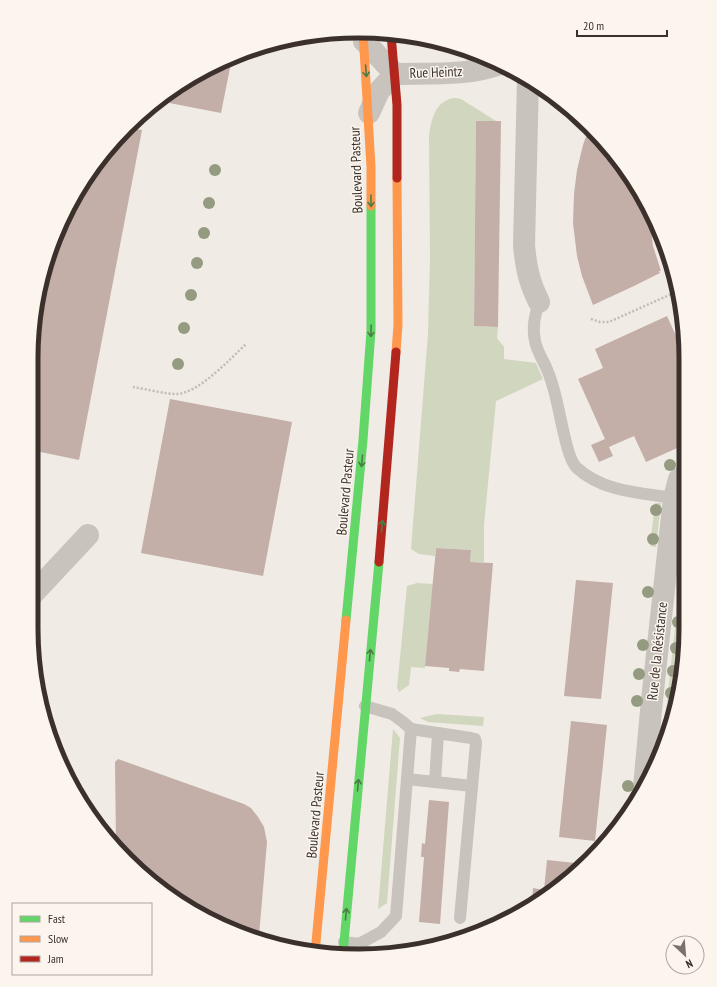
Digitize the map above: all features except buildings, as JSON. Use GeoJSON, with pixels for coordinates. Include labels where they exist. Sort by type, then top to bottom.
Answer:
{"type":"FeatureCollection","features":[{"type":"Feature","properties":{"kind":"street","name":"Boulevard Pasteur"},"geometry":{"type":"LineString","coordinates":[[317,946],[364,440],[368,378],[372,276],[371,167],[363,38]]}},
{"type":"Feature","properties":{"kind":"street"},"geometry":{"type":"LineString","coordinates":[[365,38],[395,74]]}},
{"type":"Feature","properties":{"kind":"street"},"geometry":{"type":"LineString","coordinates":[[343,948],[386,488],[398,325],[398,160],[395,74],[392,40]]}},
{"type":"Feature","properties":{"kind":"street","name":"Rue Heintz"},"geometry":{"type":"LineString","coordinates":[[395,74],[466,71],[479,70],[491,67]]}},
{"type":"Feature","properties":{"kind":"street"},"geometry":{"type":"LineString","coordinates":[[368,113],[379,91],[395,74]]}},
{"type":"Feature","properties":{"kind":"street"},"geometry":{"type":"LineString","coordinates":[[528,86],[524,245],[526,265],[531,285],[539,302]]}},
{"type":"Feature","properties":{"kind":"street","name":"Rue de la Résistance"},"geometry":{"type":"LineString","coordinates":[[646,771],[653,692],[679,489]]}},
{"type":"Feature","properties":{"kind":"street"},"geometry":{"type":"LineString","coordinates":[[38,589],[88,535]]}},
{"type":"Feature","properties":{"kind":"lane"},"geometry":{"type":"LineString","coordinates":[[539,302],[533,326],[535,341],[548,372],[566,445],[575,467],[593,481],[631,492],[677,509]]}},
{"type":"Feature","properties":{"kind":"lane"},"geometry":{"type":"LineString","coordinates":[[365,706],[392,714],[411,729],[475,739],[476,743],[460,918]]}},
{"type":"Feature","properties":{"kind":"lane"},"geometry":{"type":"LineString","coordinates":[[343,948],[358,944],[382,932],[396,916],[411,729]]}},
{"type":"Feature","properties":{"kind":"lane"},"geometry":{"type":"LineString","coordinates":[[435,782],[438,734]]}},
{"type":"Feature","properties":{"kind":"lane"},"geometry":{"type":"LineString","coordinates":[[407,779],[472,786]]}},
{"type":"Feature","properties":{"kind":"path"},"geometry":{"type":"LineString","coordinates":[[592,319],[600,322],[610,322],[672,294]]}},
{"type":"Feature","properties":{"kind":"path"},"geometry":{"type":"LineString","coordinates":[[134,386],[177,394],[189,390],[199,386],[212,376],[246,344]]}},
{"type":"Feature","properties":{"kind":"green space"},"geometry":{"type":"Polygon","coordinates":[[[455,98],[461,99],[496,121],[476,121],[474,326],[498,327],[497,338],[504,347],[504,359],[536,363],[543,379],[496,401],[484,525],[484,562],[470,562],[471,550],[436,548],[435,556],[419,554],[411,549],[428,334],[430,257],[429,137],[435,112],[443,103],[455,98]]]}},
{"type":"Feature","properties":{"kind":"green space"},"geometry":{"type":"Polygon","coordinates":[[[655,503],[661,503],[656,547],[650,546],[655,503]]]}},
{"type":"Feature","properties":{"kind":"green space"},"geometry":{"type":"Polygon","coordinates":[[[417,583],[433,584],[425,668],[411,667],[409,685],[399,692],[397,688],[407,586],[417,583]]]}},
{"type":"Feature","properties":{"kind":"green space"},"geometry":{"type":"Polygon","coordinates":[[[679,589],[679,628],[676,670],[673,691],[665,721],[679,589]]]}},
{"type":"Feature","properties":{"kind":"green space"},"geometry":{"type":"Polygon","coordinates":[[[437,714],[484,717],[483,726],[428,722],[420,718],[437,714]]]}},
{"type":"Feature","properties":{"kind":"green space"},"geometry":{"type":"Polygon","coordinates":[[[393,729],[400,738],[387,903],[378,909],[393,729]]]}},
{"type":"Feature","properties":{"kind":"traffic: fast"},"geometry":{"type":"LineString","coordinates":[[346,620],[363,440],[371,331],[371,206]]}},
{"type":"Feature","properties":{"kind":"traffic: fast"},"geometry":{"type":"LineString","coordinates":[[343,948],[379,562]]}},
{"type":"Feature","properties":{"kind":"traffic: slow"},"geometry":{"type":"LineString","coordinates":[[363,38],[371,167],[371,206]]}},
{"type":"Feature","properties":{"kind":"traffic: slow"},"geometry":{"type":"LineString","coordinates":[[396,352],[398,325],[397,178]]}},
{"type":"Feature","properties":{"kind":"traffic: slow"},"geometry":{"type":"LineString","coordinates":[[316,946],[346,620]]}},
{"type":"Feature","properties":{"kind":"traffic: jam"},"geometry":{"type":"LineString","coordinates":[[392,40],[397,105],[397,178]]}},
{"type":"Feature","properties":{"kind":"traffic: jam"},"geometry":{"type":"LineString","coordinates":[[379,562],[396,352]]}}]}
